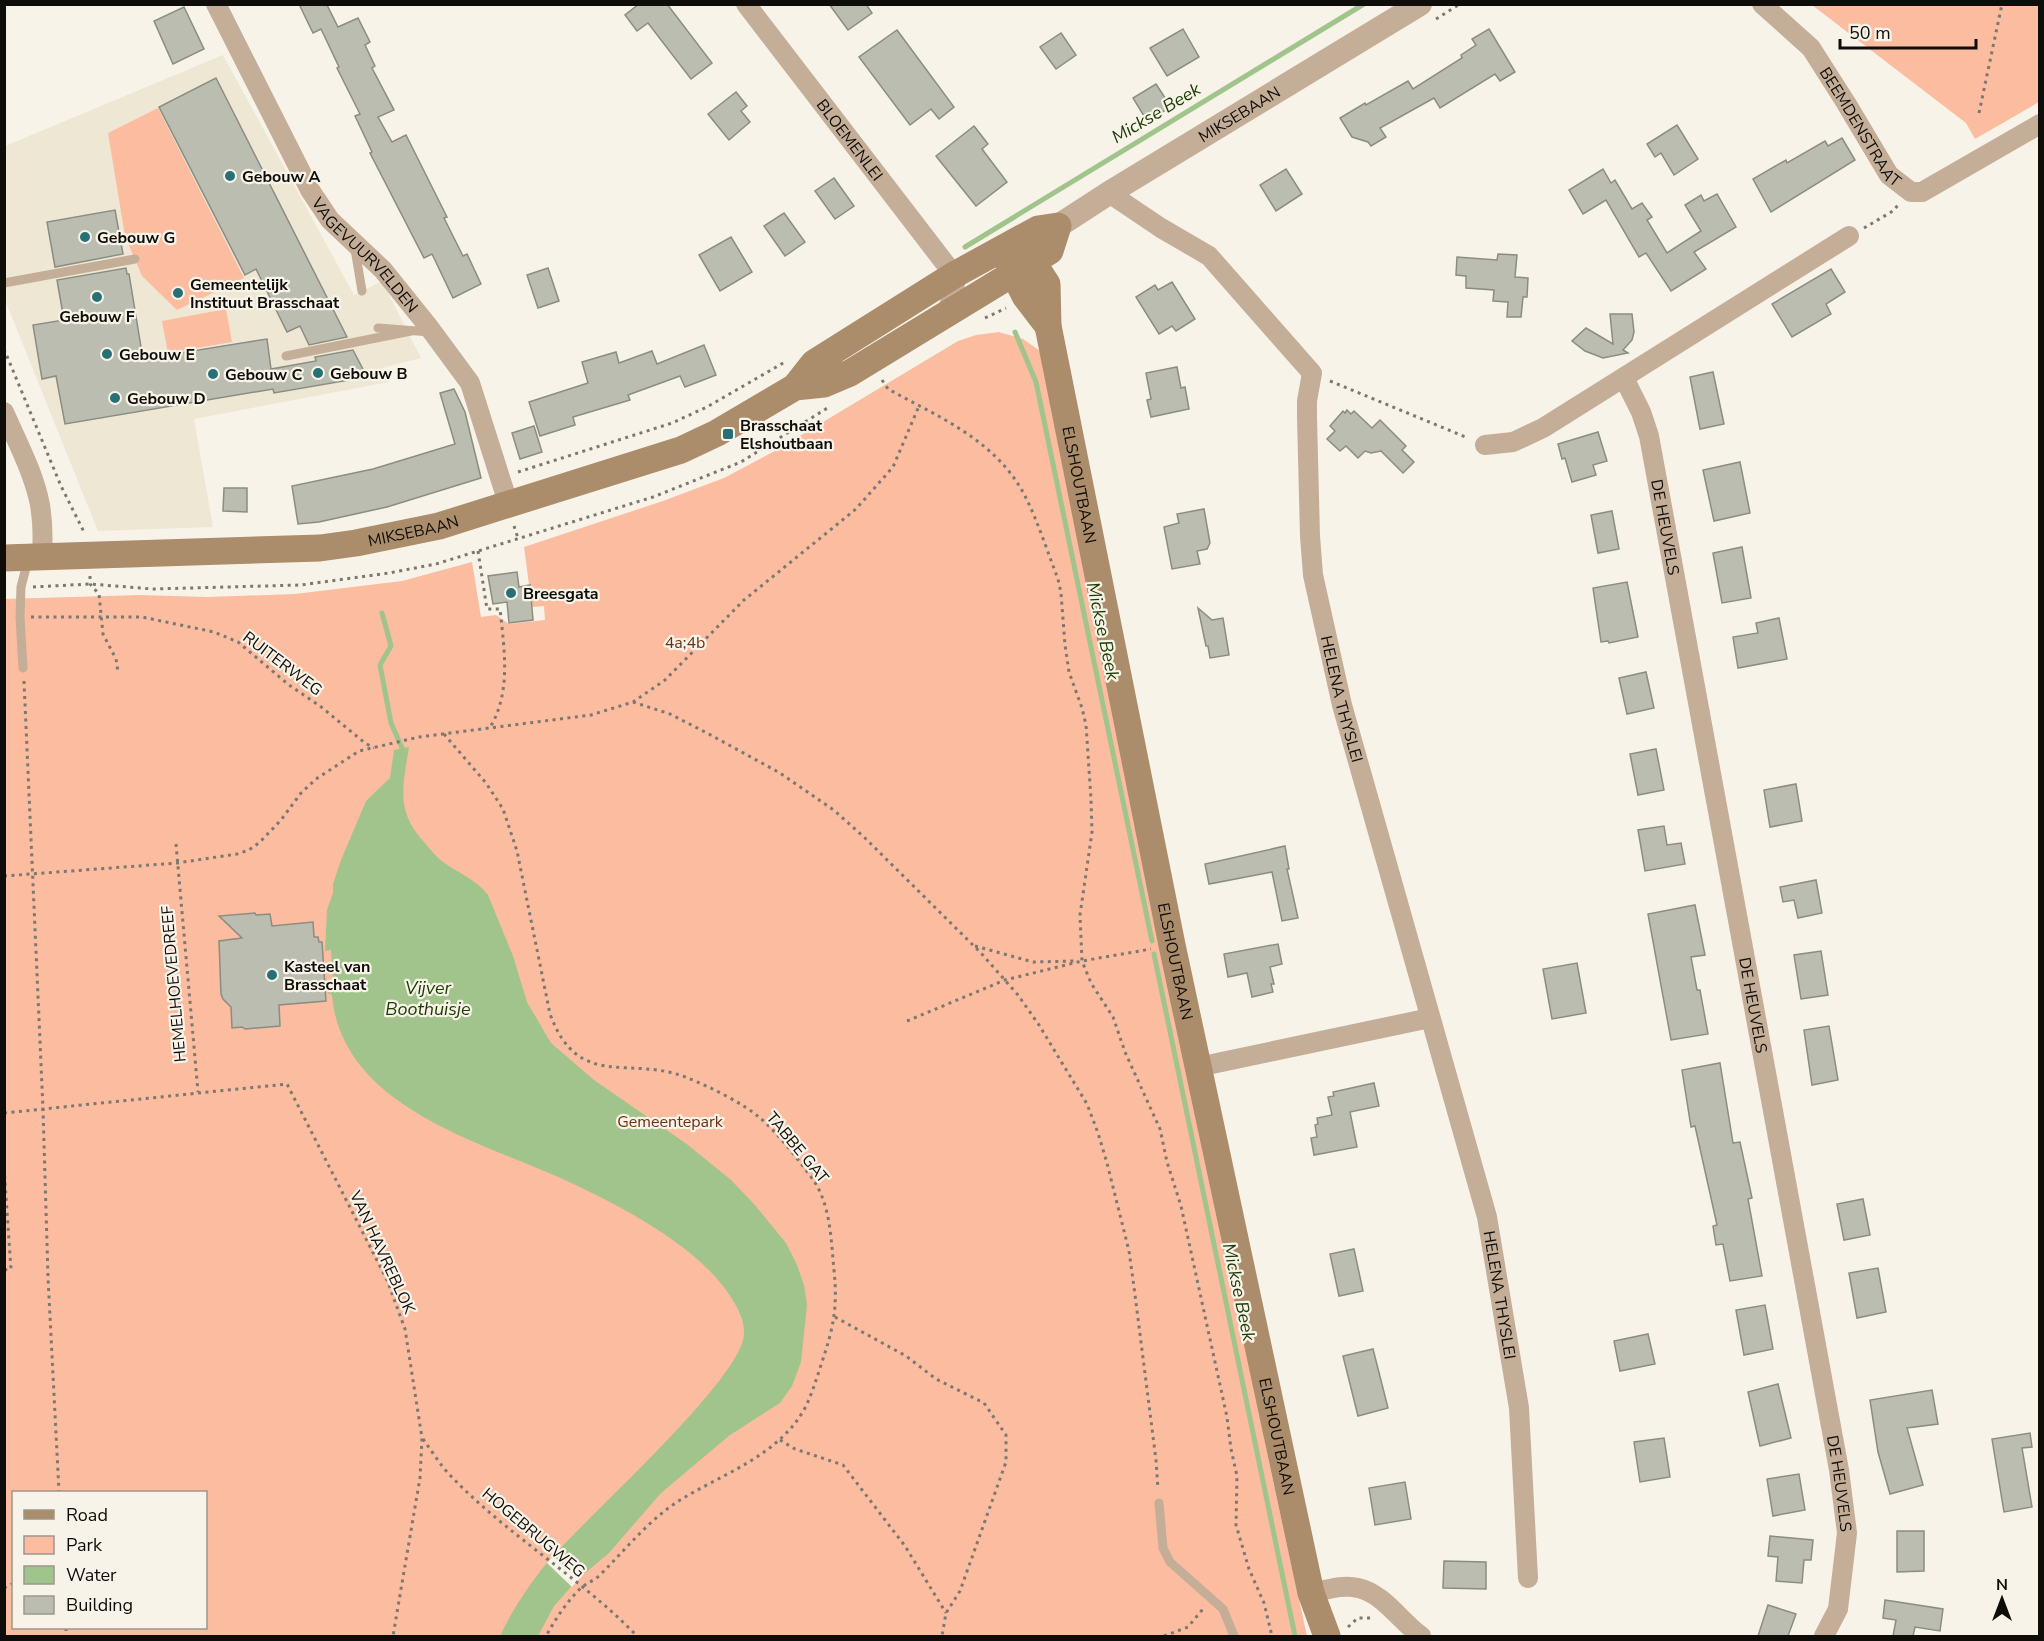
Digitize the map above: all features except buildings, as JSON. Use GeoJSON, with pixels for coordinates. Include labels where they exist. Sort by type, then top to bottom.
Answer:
{"type":"FeatureCollection","features":[{"type":"Feature","properties":{"kind":"main road","name":"MIKSEBAAN"},"geometry":{"type":"LineString","coordinates":[[25,558],[320,548],[439,526],[509,506],[681,450],[717,433],[795,387],[810,368],[954,275],[1038,229],[1058,226],[1050,251],[860,367],[810,368]]}},
{"type":"Feature","properties":{"kind":"main road","name":"ELSHOUTBAAN"},"geometry":{"type":"LineString","coordinates":[[1009,244],[1023,267],[1025,296],[1048,326],[1198,1067],[1311,1593],[1314,1636]]}},
{"type":"Feature","properties":{"kind":"main road","name":"ELSHOUTBAAN"},"geometry":{"type":"LineString","coordinates":[[1311,1593],[1336,1634]]}},
{"type":"Feature","properties":{"kind":"street","name":"VAGEVUURVELDEN"},"geometry":{"type":"LineString","coordinates":[[216,4],[306,182],[330,220],[382,270],[433,332],[470,384],[509,506]]}},
{"type":"Feature","properties":{"kind":"street","name":"BLOEMENLEI"},"geometry":{"type":"LineString","coordinates":[[746,4],[954,275]]}},
{"type":"Feature","properties":{"kind":"street","name":"MIKSEBAAN"},"geometry":{"type":"LineString","coordinates":[[1058,226],[1420,4]]}},
{"type":"Feature","properties":{"kind":"street","name":"BEEMDENSTRAAT"},"geometry":{"type":"LineString","coordinates":[[1762,4],[1811,48],[1889,175],[1911,192],[1922,192],[2040,124]]}},
{"type":"Feature","properties":{"kind":"street"},"geometry":{"type":"LineString","coordinates":[[1109,193],[1161,228],[1209,256],[1312,373]]}},
{"type":"Feature","properties":{"kind":"street"},"geometry":{"type":"LineString","coordinates":[[1485,445],[1514,442],[1543,428],[1849,236]]}},
{"type":"Feature","properties":{"kind":"street"},"geometry":{"type":"LineString","coordinates":[[947,314],[955,284],[954,275]]}},
{"type":"Feature","properties":{"kind":"street","name":"HELENA THYSLEI"},"geometry":{"type":"LineString","coordinates":[[1312,373],[1307,401],[1307,417],[1313,575],[1342,705],[1487,1217],[1519,1408],[1527,1578]]}},
{"type":"Feature","properties":{"kind":"street","name":"DE HEUVELS"},"geometry":{"type":"LineString","coordinates":[[1624,378],[1641,412],[1649,436],[1839,1470],[1847,1533],[1838,1609],[1824,1636]]}},
{"type":"Feature","properties":{"kind":"street"},"geometry":{"type":"LineString","coordinates":[[4,412],[32,478],[43,529],[25,558]]}},
{"type":"Feature","properties":{"kind":"street"},"geometry":{"type":"LineString","coordinates":[[1198,1067],[1430,1018]]}},
{"type":"Feature","properties":{"kind":"street"},"geometry":{"type":"LineString","coordinates":[[1311,1593],[1342,1587],[1358,1588],[1385,1603],[1421,1636]]}},
{"type":"Feature","properties":{"kind":"lane"},"geometry":{"type":"LineString","coordinates":[[354,242],[362,291]]}},
{"type":"Feature","properties":{"kind":"lane"},"geometry":{"type":"LineString","coordinates":[[4,283],[135,259]]}},
{"type":"Feature","properties":{"kind":"lane"},"geometry":{"type":"LineString","coordinates":[[378,328],[433,332]]}},
{"type":"Feature","properties":{"kind":"lane"},"geometry":{"type":"LineString","coordinates":[[286,356],[411,331]]}},
{"type":"Feature","properties":{"kind":"lane"},"geometry":{"type":"LineString","coordinates":[[23,668],[20,617],[25,558]]}},
{"type":"Feature","properties":{"kind":"lane"},"geometry":{"type":"LineString","coordinates":[[1159,1503],[1163,1548],[1170,1562],[1223,1609],[1234,1636]]}},
{"type":"Feature","properties":{"kind":"path"},"geometry":{"type":"LineString","coordinates":[[1979,113],[2002,4]]}},
{"type":"Feature","properties":{"kind":"path"},"geometry":{"type":"LineString","coordinates":[[1849,236],[1893,211],[1911,192]]}},
{"type":"Feature","properties":{"kind":"path"},"geometry":{"type":"LineString","coordinates":[[4,349],[61,486],[90,544],[90,584],[99,594],[103,634],[116,660],[118,672]]}},
{"type":"Feature","properties":{"kind":"path"},"geometry":{"type":"LineString","coordinates":[[499,478],[672,423],[707,407],[810,368]]}},
{"type":"Feature","properties":{"kind":"path"},"geometry":{"type":"LineString","coordinates":[[1312,373],[1485,445]]}},
{"type":"Feature","properties":{"kind":"path"},"geometry":{"type":"LineString","coordinates":[[878,375],[888,389],[965,431],[987,448],[1002,464],[1025,496],[1058,579],[1062,593],[1065,645],[1070,672],[1086,725],[1091,799],[1092,832],[1080,915],[1082,961],[1091,983],[1113,1017],[1129,1062],[1157,1121],[1181,1206],[1227,1417],[1237,1476],[1236,1525],[1249,1569],[1266,1609],[1272,1636]]}},
{"type":"Feature","properties":{"kind":"path"},"geometry":{"type":"LineString","coordinates":[[4,876],[177,863],[237,854],[249,850],[260,842],[281,820],[301,793],[316,779],[359,751],[419,737],[591,716],[633,702],[665,680],[744,600],[856,509],[893,467],[919,406]]}},
{"type":"Feature","properties":{"kind":"path"},"geometry":{"type":"LineString","coordinates":[[478,550],[488,609],[500,609],[505,664],[502,693],[489,729]]}},
{"type":"Feature","properties":{"kind":"path","name":"RUITERWEG"},"geometry":{"type":"LineString","coordinates":[[20,617],[100,615],[142,617],[166,620],[214,632],[238,642],[289,685],[320,706],[365,743],[376,748]]}},
{"type":"Feature","properties":{"kind":"path"},"geometry":{"type":"LineString","coordinates":[[23,668],[59,1491]]}},
{"type":"Feature","properties":{"kind":"path"},"geometry":{"type":"LineString","coordinates":[[633,702],[670,714],[707,733],[780,773],[820,800],[858,831],[974,946],[1005,980],[1039,1025],[1077,1086],[1098,1133],[1107,1163],[1129,1251],[1155,1450],[1159,1503]]}},
{"type":"Feature","properties":{"kind":"path","name":"TABBE GAT"},"geometry":{"type":"LineString","coordinates":[[444,734],[486,783],[503,809],[517,851],[550,1014],[559,1036],[576,1054],[589,1062],[609,1068],[645,1067],[687,1077],[760,1118],[812,1178],[825,1202],[836,1284],[835,1317],[815,1387],[804,1409],[780,1440],[748,1462],[675,1503],[643,1530],[598,1577],[582,1588],[561,1612],[546,1636]]}},
{"type":"Feature","properties":{"kind":"path","name":"HEMELHOEVEDREEF"},"geometry":{"type":"LineString","coordinates":[[176,844],[198,1092]]}},
{"type":"Feature","properties":{"kind":"path"},"geometry":{"type":"LineString","coordinates":[[974,946],[1033,962],[1082,961]]}},
{"type":"Feature","properties":{"kind":"path"},"geometry":{"type":"LineString","coordinates":[[907,1021],[1005,980],[1082,961],[1147,949]]}},
{"type":"Feature","properties":{"kind":"path","name":"VAN HAVREBLOK"},"geometry":{"type":"LineString","coordinates":[[198,1092],[287,1084],[387,1280],[405,1329],[422,1438],[420,1478],[393,1636]]}},
{"type":"Feature","properties":{"kind":"path"},"geometry":{"type":"LineString","coordinates":[[4,1113],[198,1092]]}},
{"type":"Feature","properties":{"kind":"path"},"geometry":{"type":"LineString","coordinates":[[4,1168],[6,1225],[11,1269],[4,1269]]}},
{"type":"Feature","properties":{"kind":"path"},"geometry":{"type":"LineString","coordinates":[[835,1317],[897,1351],[936,1379],[984,1403],[1006,1435],[1006,1462],[960,1591],[946,1613],[942,1636]]}},
{"type":"Feature","properties":{"kind":"path","name":"HOGEBRUGWEG"},"geometry":{"type":"LineString","coordinates":[[422,1438],[447,1472],[494,1516],[611,1611],[637,1636]]}},
{"type":"Feature","properties":{"kind":"path"},"geometry":{"type":"LineString","coordinates":[[780,1440],[795,1449],[843,1465],[905,1546],[946,1613]]}},
{"type":"Feature","properties":{"kind":"path"},"geometry":{"type":"LineString","coordinates":[[1164,1636],[1188,1627],[1211,1598]]}},
{"type":"Feature","properties":{"kind":"path"},"geometry":{"type":"LineString","coordinates":[[1336,1634],[1353,1620],[1364,1617],[1405,1623]]}},
{"type":"Feature","properties":{"kind":"shaded area","name":"Gemeentelijk Instituut Brasschaat"},"geometry":{"type":"Polygon","coordinates":[[[223,55],[354,295],[382,281],[421,358],[382,368],[389,382],[194,419],[213,527],[98,531],[5,300],[5,146],[223,55]]]}},
{"type":"Feature","properties":{"kind":"green space"},"geometry":{"type":"Polygon","coordinates":[[[1812,5],[2039,5],[2039,102],[1975,139],[1966,123],[1812,5]]]}},
{"type":"Feature","properties":{"kind":"green space"},"geometry":{"type":"Polygon","coordinates":[[[158,108],[244,278],[177,310],[142,276],[125,236],[108,133],[158,108]]]}},
{"type":"Feature","properties":{"kind":"green space"},"geometry":{"type":"Polygon","coordinates":[[[226,309],[232,342],[168,353],[162,321],[226,309]]]}},
{"type":"Feature","properties":{"kind":"green space","name":"Gemeentepark"},"geometry":{"type":"Polygon","coordinates":[[[999,332],[1023,339],[1043,353],[1272,1476],[1307,1636],[5,1636],[4,599],[295,594],[402,581],[472,562],[481,617],[496,615],[509,624],[545,620],[544,606],[532,607],[524,547],[663,501],[724,478],[773,452],[958,341],[976,335],[999,332]]]}},
{"type":"Feature","properties":{"kind":"water","name":"Vijver Boothuisje"},"geometry":{"type":"Polygon","coordinates":[[[409,747],[403,797],[409,819],[415,831],[438,858],[472,880],[488,895],[513,956],[527,1002],[551,1043],[594,1080],[688,1145],[731,1180],[786,1243],[804,1285],[807,1305],[801,1362],[792,1386],[780,1403],[730,1435],[661,1493],[609,1553],[579,1578],[554,1606],[538,1636],[500,1636],[521,1599],[546,1564],[658,1450],[718,1383],[737,1355],[744,1328],[739,1311],[726,1290],[711,1272],[669,1237],[595,1194],[482,1145],[413,1111],[383,1089],[358,1063],[341,1032],[332,995],[328,993],[327,982],[333,981],[331,950],[325,951],[327,910],[341,860],[366,801],[390,778],[394,750],[409,747]]]}},
{"type":"Feature","properties":{"kind":"pier"},"geometry":{"type":"Polygon","coordinates":[[[553,1556],[579,1579],[572,1587],[547,1563],[553,1556]]]}},
{"type":"Feature","properties":{"kind":"waterway","name":"Mickse Beek"},"geometry":{"type":"LineString","coordinates":[[965,247],[1364,4]]}},
{"type":"Feature","properties":{"kind":"waterway","name":"Mickse Beek"},"geometry":{"type":"LineString","coordinates":[[1015,332],[1036,382],[1152,941]]}},
{"type":"Feature","properties":{"kind":"waterway"},"geometry":{"type":"LineString","coordinates":[[382,613],[391,646],[380,665],[391,723],[402,748]]}},
{"type":"Feature","properties":{"kind":"waterway","name":"Mickse Beek"},"geometry":{"type":"LineString","coordinates":[[1154,954],[1295,1636]]}},
{"type":"Feature","properties":{"kind":"place","name":"Gebouw A"},"geometry":{"type":"Point","coordinates":[230,176]}},
{"type":"Feature","properties":{"kind":"place","name":"Gebouw G"},"geometry":{"type":"Point","coordinates":[85,237]}},
{"type":"Feature","properties":{"kind":"place","name":"Gemeentelijk Instituut Brasschaat"},"geometry":{"type":"Point","coordinates":[178,293]}},
{"type":"Feature","properties":{"kind":"place","name":"Gebouw F"},"geometry":{"type":"Point","coordinates":[97,297]}},
{"type":"Feature","properties":{"kind":"place","name":"Gebouw E"},"geometry":{"type":"Point","coordinates":[107,354]}},
{"type":"Feature","properties":{"kind":"place","name":"Gebouw B"},"geometry":{"type":"Point","coordinates":[318,373]}},
{"type":"Feature","properties":{"kind":"place","name":"Gebouw C"},"geometry":{"type":"Point","coordinates":[213,374]}},
{"type":"Feature","properties":{"kind":"place","name":"Gebouw D"},"geometry":{"type":"Point","coordinates":[115,398]}},
{"type":"Feature","properties":{"kind":"place","name":"Brasschaat Elshoutbaan"},"geometry":{"type":"Point","coordinates":[728,434]}},
{"type":"Feature","properties":{"kind":"place","name":"Breesgata"},"geometry":{"type":"Point","coordinates":[511,593]}},
{"type":"Feature","properties":{"kind":"place","name":"Kasteel van Brasschaat"},"geometry":{"type":"Point","coordinates":[272,975]}},
{"type":"Feature","properties":{"kind":"park label","name":"4a;4b"},"geometry":{"type":"Point","coordinates":[685,642]}}]}
